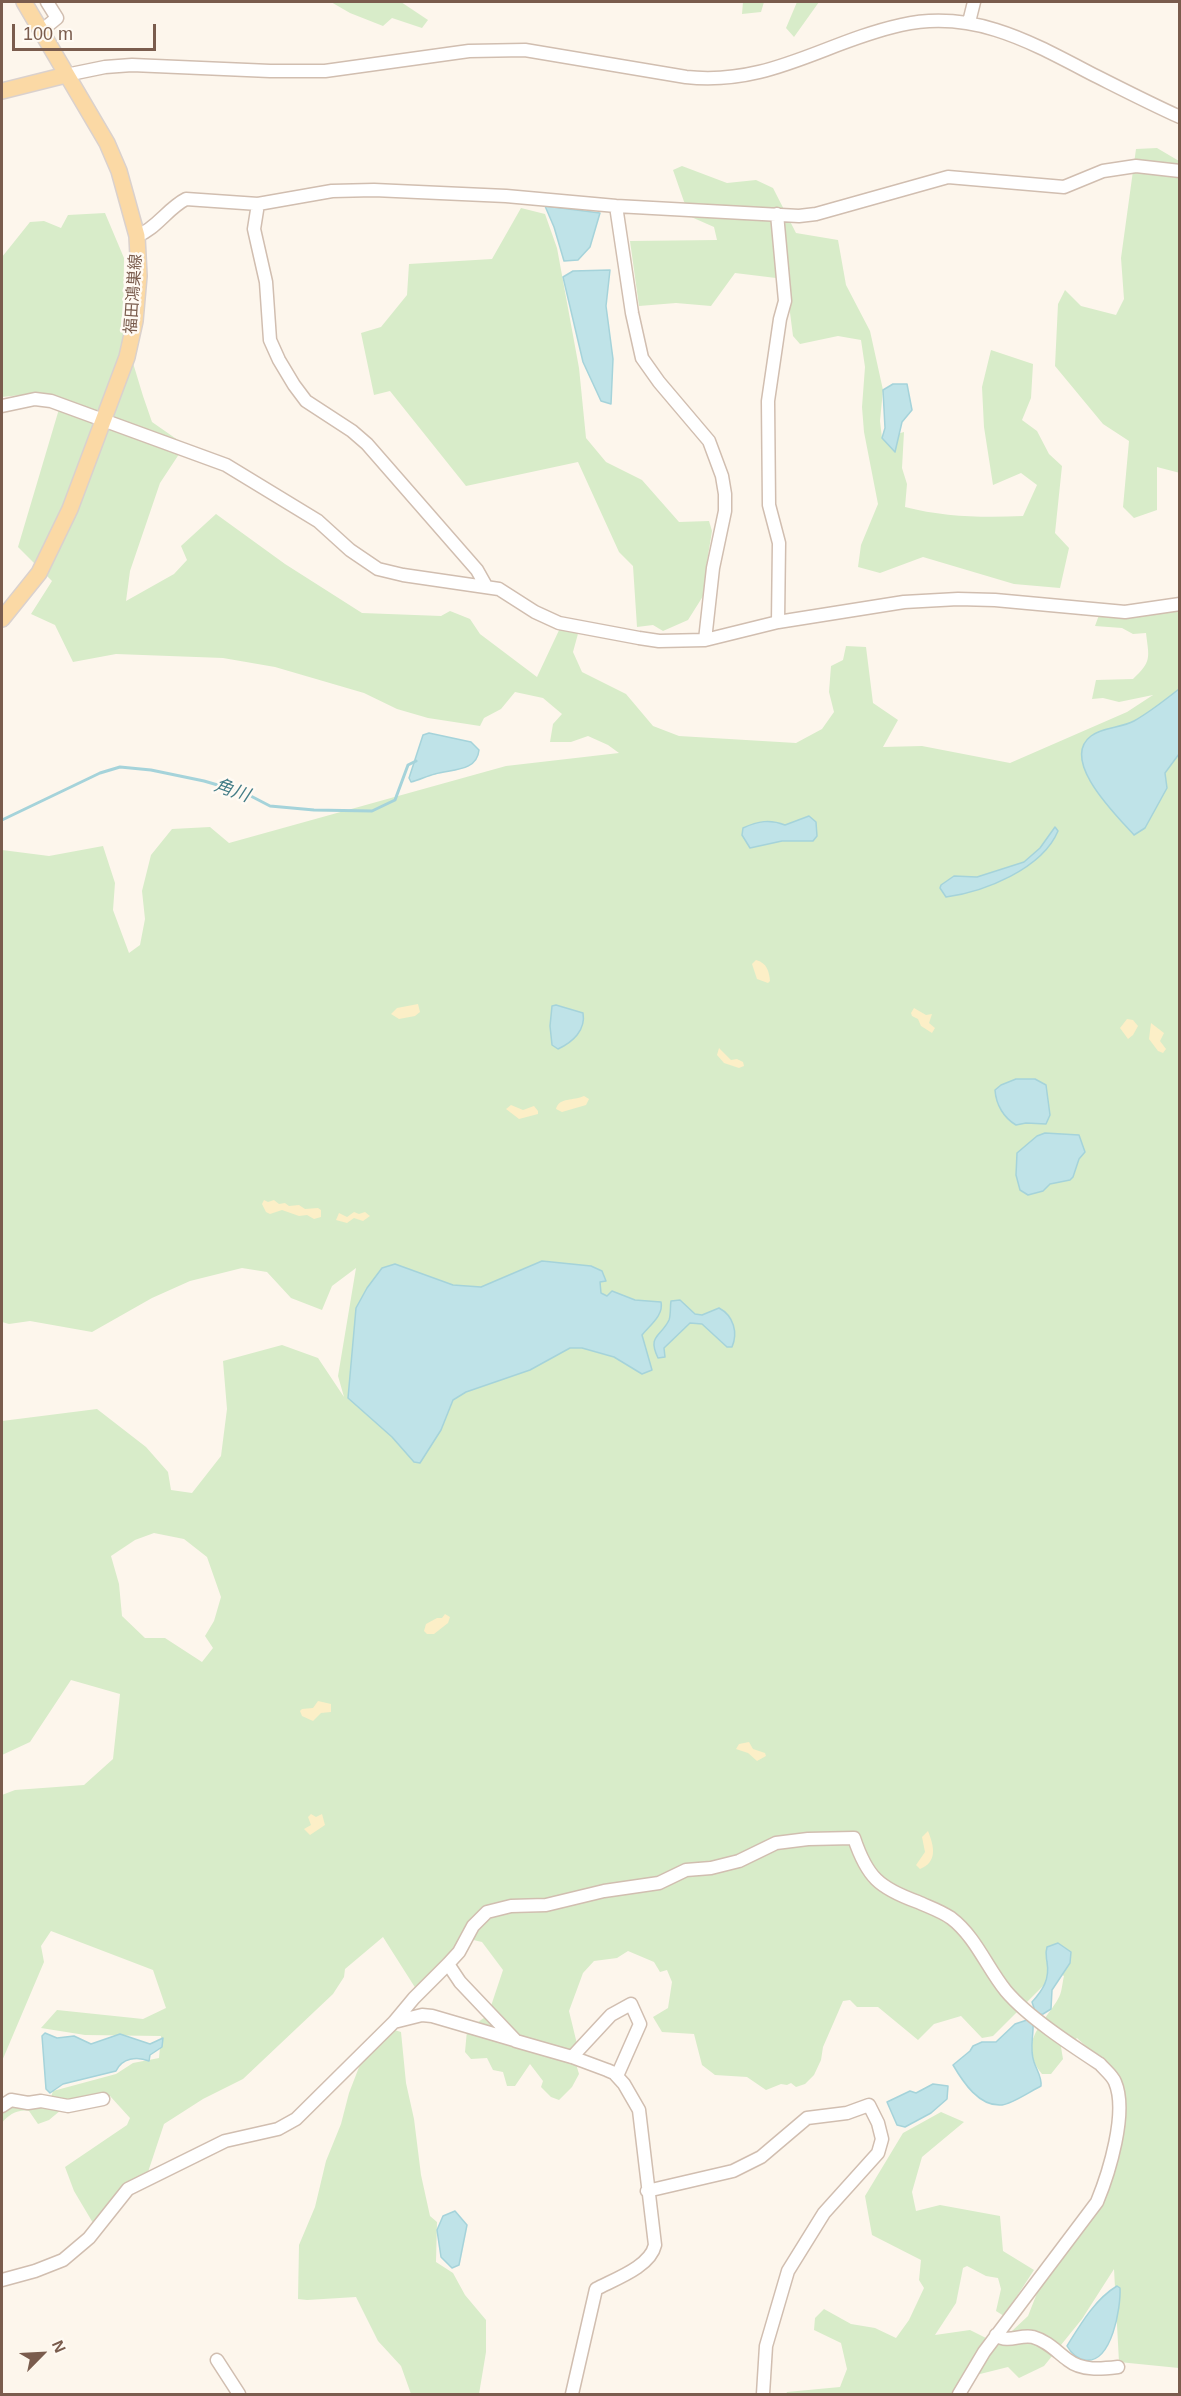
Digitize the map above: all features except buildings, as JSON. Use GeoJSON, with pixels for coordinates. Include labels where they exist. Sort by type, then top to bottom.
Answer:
{"type":"FeatureCollection","features":[{"type":"Feature","properties":{"kind":"main road","name":"福田鴻巣線"},"geometry":{"type":"LineString","coordinates":[[2,619],[39,573],[70,509],[127,357],[135,321],[139,276],[137,236],[129,201],[115,162],[107,143],[24,2]]}},
{"type":"Feature","properties":{"kind":"main road"},"geometry":{"type":"LineString","coordinates":[[2,91],[66,75]]}},
{"type":"Feature","properties":{"kind":"street"},"geometry":{"type":"LineString","coordinates":[[41,31],[57,18],[47,2]]}},
{"type":"Feature","properties":{"kind":"street"},"geometry":{"type":"LineString","coordinates":[[969,22],[974,2]]}},
{"type":"Feature","properties":{"kind":"street"},"geometry":{"type":"LineString","coordinates":[[66,75],[105,67],[132,65],[325,71],[469,51],[525,50],[687,77],[733,78],[782,67],[900,25],[930,20],[969,22],[1021,37],[1179,117]]}},
{"type":"Feature","properties":{"kind":"street"},"geometry":{"type":"LineString","coordinates":[[137,236],[144,233],[178,203],[186,199],[258,204],[332,191],[374,190],[506,196],[616,206],[816,214],[948,177],[1064,187],[1103,171],[1136,166],[1179,171]]}},
{"type":"Feature","properties":{"kind":"street"},"geometry":{"type":"LineString","coordinates":[[258,204],[254,230],[266,282],[270,340],[294,385],[306,401],[367,444],[477,570],[486,586]]}},
{"type":"Feature","properties":{"kind":"street"},"geometry":{"type":"LineString","coordinates":[[616,206],[633,321],[642,358],[659,382],[709,441],[722,477],[725,511],[713,568],[705,640]]}},
{"type":"Feature","properties":{"kind":"street"},"geometry":{"type":"LineString","coordinates":[[777,214],[785,301],[768,401],[769,505],[779,543],[778,622]]}},
{"type":"Feature","properties":{"kind":"street"},"geometry":{"type":"LineString","coordinates":[[2,406],[35,399],[51,401],[226,465],[318,521],[350,550],[378,569],[403,575],[486,586],[508,594],[535,612],[560,622],[659,641],[705,640],[778,622],[904,602],[958,599],[995,600],[1125,612],[1179,604]]}},
{"type":"Feature","properties":{"kind":"street"},"geometry":{"type":"LineString","coordinates":[[2,2280],[63,2260],[89,2238],[128,2189],[225,2141],[278,2129],[290,2123],[394,2022],[459,1952],[473,1926],[487,1912],[511,1906],[546,1905],[604,1891],[659,1883],[686,1870],[739,1862],[784,1842],[854,1838],[861,1859],[874,1878],[894,1893],[934,1908],[951,1918],[967,1933],[1005,1989],[1017,2002],[1100,2064],[1111,2075],[1118,2091],[1118,2127],[1109,2175],[1097,2202],[984,2352],[959,2394]]}},
{"type":"Feature","properties":{"kind":"street"},"geometry":{"type":"LineString","coordinates":[[448,1964],[460,1982],[516,2041]]}},
{"type":"Feature","properties":{"kind":"street"},"geometry":{"type":"LineString","coordinates":[[572,2056],[611,2014],[631,2004],[639,2024],[617,2076]]}},
{"type":"Feature","properties":{"kind":"street"},"geometry":{"type":"LineString","coordinates":[[394,2022],[422,2015],[432,2016],[572,2056],[617,2076],[639,2110],[655,2245],[651,2256],[642,2263],[596,2289],[572,2394]]}},
{"type":"Feature","properties":{"kind":"street"},"geometry":{"type":"LineString","coordinates":[[2,2106],[11,2100],[28,2103],[41,2101],[68,2106],[104,2099]]}},
{"type":"Feature","properties":{"kind":"street"},"geometry":{"type":"LineString","coordinates":[[647,2191],[732,2171],[752,2163],[807,2118],[848,2113],[868,2105],[878,2123],[882,2139],[878,2153],[824,2213],[788,2271],[766,2346],[762,2394]]}},
{"type":"Feature","properties":{"kind":"street"},"geometry":{"type":"LineString","coordinates":[[996,2336],[1006,2340],[1034,2337],[1054,2348],[1070,2362],[1085,2368],[1118,2367]]}},
{"type":"Feature","properties":{"kind":"street"},"geometry":{"type":"LineString","coordinates":[[217,2360],[239,2394]]}},
{"type":"Feature","properties":{"kind":"green space"},"geometry":{"type":"Polygon","coordinates":[[[331,2],[401,2],[428,20],[422,28],[392,18],[383,26],[350,13],[331,2]]]}},
{"type":"Feature","properties":{"kind":"green space"},"geometry":{"type":"Polygon","coordinates":[[[743,2],[764,2],[761,12],[742,14],[743,2]]]}},
{"type":"Feature","properties":{"kind":"green space"},"geometry":{"type":"Polygon","coordinates":[[[797,2],[819,2],[794,37],[786,28],[797,2]]]}},
{"type":"Feature","properties":{"kind":"green space"},"geometry":{"type":"Polygon","coordinates":[[[1157,148],[1179,161],[1180,473],[1157,467],[1157,510],[1134,518],[1123,507],[1129,441],[1103,424],[1055,366],[1058,304],[1065,290],[1081,306],[1116,315],[1124,299],[1121,258],[1136,149],[1157,148]]]}},
{"type":"Feature","properties":{"kind":"green space"},"geometry":{"type":"Polygon","coordinates":[[[682,166],[727,183],[756,180],[773,188],[796,233],[838,240],[846,285],[870,331],[883,390],[880,421],[882,438],[904,432],[902,468],[907,484],[905,507],[964,516],[1023,516],[1037,485],[1021,473],[993,485],[984,427],[982,387],[991,350],[1033,364],[1031,398],[1022,420],[1037,431],[1049,454],[1062,466],[1055,533],[1069,548],[1060,588],[1014,584],[923,557],[880,573],[858,567],[861,545],[878,504],[864,432],[862,407],[865,367],[861,340],[838,336],[800,344],[793,336],[788,297],[776,278],[735,273],[711,306],[676,303],[639,306],[630,241],[717,240],[714,227],[689,216],[673,170],[682,166]]]}},
{"type":"Feature","properties":{"kind":"green space"},"geometry":{"type":"Polygon","coordinates":[[[521,208],[545,214],[557,248],[579,368],[586,438],[606,462],[642,480],[679,522],[709,521],[712,531],[706,568],[705,593],[688,620],[663,631],[653,625],[637,627],[633,566],[619,552],[578,462],[466,486],[390,391],[374,395],[361,333],[381,327],[407,295],[409,264],[492,259],[521,208]]]}},
{"type":"Feature","properties":{"kind":"green space"},"geometry":{"type":"Polygon","coordinates":[[[105,213],[124,258],[123,330],[143,396],[152,422],[185,445],[160,483],[130,571],[126,601],[174,574],[187,560],[181,546],[216,514],[285,564],[362,613],[441,616],[450,611],[470,619],[480,634],[537,677],[561,626],[579,630],[573,652],[582,672],[626,694],[653,726],[679,736],[796,743],[822,729],[834,712],[829,692],[831,666],[843,660],[846,646],[866,647],[873,703],[898,720],[883,747],[922,746],[1010,763],[1127,712],[1153,695],[1119,702],[1103,698],[1092,699],[1096,680],[1133,679],[1148,659],[1146,633],[1133,634],[1122,628],[1095,626],[1099,615],[1125,618],[1179,611],[1179,2368],[1119,2362],[1114,2269],[1082,2319],[1044,2366],[1019,2378],[1008,2367],[968,2377],[955,2394],[786,2394],[787,2392],[840,2387],[847,2369],[841,2343],[814,2330],[815,2318],[824,2309],[851,2324],[875,2328],[896,2338],[909,2320],[924,2288],[919,2280],[921,2260],[872,2235],[865,2196],[903,2133],[941,2112],[964,2122],[922,2157],[912,2192],[916,2211],[940,2205],[1000,2216],[1003,2251],[1034,2270],[1004,2316],[996,2311],[1001,2289],[998,2278],[986,2276],[967,2266],[963,2268],[956,2303],[935,2335],[970,2330],[998,2344],[1028,2316],[1041,2283],[1101,2206],[1114,2173],[1122,2129],[1113,2071],[1077,2038],[1067,2046],[1061,2047],[1063,2059],[1051,2074],[1042,2074],[1035,2063],[1032,2052],[1035,2034],[1060,1994],[1064,1976],[1057,1972],[993,2036],[982,2038],[961,2016],[934,2024],[918,2040],[878,2007],[857,2007],[850,2000],[843,2001],[823,2047],[821,2060],[814,2075],[805,2084],[796,2087],[791,2083],[781,2084],[766,2090],[747,2077],[715,2075],[702,2065],[694,2034],[662,2032],[653,2017],[668,2008],[672,1982],[667,1970],[660,1972],[654,1962],[628,1951],[617,1958],[594,1961],[583,1973],[569,2011],[577,2044],[576,2064],[579,2074],[572,2087],[559,2100],[551,2097],[541,2087],[543,2081],[530,2064],[515,2086],[507,2086],[503,2072],[493,2070],[487,2058],[471,2059],[465,2052],[467,2030],[488,2015],[503,1970],[482,1942],[469,1939],[416,1989],[383,1937],[345,1969],[344,1977],[333,1994],[243,2079],[203,2099],[164,2124],[148,2172],[123,2186],[93,2223],[74,2191],[65,2167],[127,2125],[130,2118],[110,2096],[67,2105],[49,2120],[38,2124],[29,2111],[14,2113],[2,2123],[2,2112],[13,2107],[50,2100],[53,2091],[116,2074],[133,2063],[159,2058],[161,2036],[85,2035],[41,2028],[57,2010],[143,2019],[166,2008],[153,1970],[51,1931],[41,1946],[44,1962],[2,2061],[2,1795],[15,1790],[84,1785],[113,1759],[120,1694],[71,1680],[30,1742],[2,1755],[2,1421],[97,1409],[146,1447],[168,1472],[171,1490],[192,1493],[221,1456],[227,1409],[223,1361],[282,1345],[318,1358],[344,1397],[338,1376],[356,1268],[332,1286],[322,1310],[291,1298],[267,1272],[242,1268],[190,1281],[152,1298],[92,1332],[30,1321],[9,1324],[2,1322],[2,850],[49,856],[103,846],[115,883],[113,910],[129,953],[140,945],[145,919],[142,891],[151,855],[172,829],[210,827],[229,843],[506,766],[619,753],[588,736],[571,742],[550,742],[553,724],[562,714],[543,698],[515,692],[501,709],[484,718],[480,726],[428,718],[397,709],[364,693],[275,667],[223,658],[116,654],[73,662],[55,625],[31,614],[52,581],[18,547],[62,399],[31,394],[2,397],[2,257],[30,222],[44,221],[61,228],[68,215],[105,213]],[[154,1533],[135,1540],[111,1556],[119,1584],[122,1616],[145,1638],[165,1638],[202,1662],[213,1648],[205,1636],[214,1621],[221,1597],[207,1557],[184,1539],[154,1533]]]}},
{"type":"Feature","properties":{"kind":"green space"},"geometry":{"type":"Polygon","coordinates":[[[391,2029],[401,2032],[406,2083],[414,2119],[421,2175],[430,2216],[437,2222],[436,2262],[453,2273],[465,2295],[486,2320],[486,2352],[479,2394],[411,2394],[401,2366],[378,2341],[356,2297],[298,2299],[299,2245],[315,2207],[326,2161],[341,2124],[349,2093],[361,2062],[391,2029]]]}},
{"type":"Feature","properties":{"kind":"sand"},"geometry":{"type":"Polygon","coordinates":[[[756,960],[767,968],[770,981],[768,983],[757,979],[752,964],[756,960]]]}},
{"type":"Feature","properties":{"kind":"sand"},"geometry":{"type":"Polygon","coordinates":[[[418,1004],[420,1012],[415,1016],[399,1019],[391,1014],[397,1008],[418,1004]]]}},
{"type":"Feature","properties":{"kind":"sand"},"geometry":{"type":"Polygon","coordinates":[[[914,1008],[926,1015],[932,1014],[929,1023],[935,1028],[932,1033],[912,1016],[914,1008]]]}},
{"type":"Feature","properties":{"kind":"sand"},"geometry":{"type":"Polygon","coordinates":[[[1127,1019],[1133,1020],[1138,1026],[1128,1039],[1120,1028],[1127,1019]]]}},
{"type":"Feature","properties":{"kind":"sand"},"geometry":{"type":"Polygon","coordinates":[[[1151,1023],[1164,1033],[1160,1041],[1166,1049],[1163,1053],[1158,1051],[1149,1039],[1151,1023]]]}},
{"type":"Feature","properties":{"kind":"sand"},"geometry":{"type":"Polygon","coordinates":[[[719,1048],[731,1060],[737,1059],[743,1062],[744,1066],[739,1068],[724,1063],[717,1055],[719,1048]]]}},
{"type":"Feature","properties":{"kind":"sand"},"geometry":{"type":"Polygon","coordinates":[[[584,1096],[589,1099],[586,1105],[562,1112],[556,1109],[564,1101],[584,1096]]]}},
{"type":"Feature","properties":{"kind":"sand"},"geometry":{"type":"Polygon","coordinates":[[[511,1105],[523,1110],[534,1106],[538,1114],[519,1119],[506,1109],[511,1105]]]}},
{"type":"Feature","properties":{"kind":"sand"},"geometry":{"type":"Polygon","coordinates":[[[264,1200],[268,1202],[274,1200],[279,1204],[285,1203],[289,1206],[299,1205],[305,1209],[318,1208],[321,1210],[321,1217],[314,1219],[307,1215],[299,1216],[282,1210],[270,1214],[266,1212],[262,1204],[264,1200]]]}},
{"type":"Feature","properties":{"kind":"sand"},"geometry":{"type":"Polygon","coordinates":[[[354,1212],[359,1214],[365,1212],[370,1216],[363,1221],[354,1218],[347,1223],[336,1220],[339,1213],[347,1217],[354,1212]]]}},
{"type":"Feature","properties":{"kind":"sand"},"geometry":{"type":"Polygon","coordinates":[[[445,1614],[450,1617],[448,1623],[434,1634],[427,1634],[424,1631],[426,1624],[442,1618],[445,1614]]]}},
{"type":"Feature","properties":{"kind":"sand"},"geometry":{"type":"Polygon","coordinates":[[[318,1701],[331,1704],[331,1712],[321,1713],[313,1721],[302,1716],[300,1711],[302,1709],[313,1708],[318,1701]]]}},
{"type":"Feature","properties":{"kind":"sand"},"geometry":{"type":"Polygon","coordinates":[[[749,1742],[753,1749],[765,1753],[766,1756],[757,1761],[748,1753],[736,1749],[739,1744],[749,1742]]]}},
{"type":"Feature","properties":{"kind":"sand"},"geometry":{"type":"Polygon","coordinates":[[[311,1814],[316,1817],[322,1814],[325,1825],[310,1835],[304,1829],[311,1825],[308,1817],[311,1814]]]}},
{"type":"Feature","properties":{"kind":"sand"},"geometry":{"type":"Polygon","coordinates":[[[928,1831],[933,1848],[932,1858],[926,1866],[920,1869],[916,1865],[925,1852],[922,1837],[928,1831]]]}},
{"type":"Feature","properties":{"kind":"water"},"geometry":{"type":"Polygon","coordinates":[[[545,206],[600,213],[590,247],[578,260],[564,261],[545,206]]]}},
{"type":"Feature","properties":{"kind":"water"},"geometry":{"type":"Polygon","coordinates":[[[610,270],[606,306],[613,359],[611,404],[601,401],[583,362],[563,277],[573,271],[610,270]]]}},
{"type":"Feature","properties":{"kind":"water"},"geometry":{"type":"Polygon","coordinates":[[[893,384],[907,384],[912,410],[902,422],[895,452],[882,438],[885,428],[883,390],[893,384]]]}},
{"type":"Feature","properties":{"kind":"water"},"geometry":{"type":"Polygon","coordinates":[[[1179,689],[1179,754],[1165,773],[1167,788],[1145,828],[1134,835],[1104,802],[1094,787],[1086,773],[1082,759],[1083,746],[1095,733],[1134,721],[1179,689]]]}},
{"type":"Feature","properties":{"kind":"water"},"geometry":{"type":"Polygon","coordinates":[[[429,733],[471,742],[479,750],[477,757],[468,766],[411,782],[409,778],[423,735],[429,733]]]}},
{"type":"Feature","properties":{"kind":"water"},"geometry":{"type":"Polygon","coordinates":[[[809,816],[816,822],[817,836],[813,841],[782,841],[750,848],[742,835],[743,828],[754,824],[769,821],[785,825],[809,816]]]}},
{"type":"Feature","properties":{"kind":"water"},"geometry":{"type":"Polygon","coordinates":[[[1055,827],[1058,831],[1050,845],[1039,857],[1010,876],[977,890],[946,897],[940,888],[954,876],[977,877],[1024,862],[1040,848],[1055,827]]]}},
{"type":"Feature","properties":{"kind":"water"},"geometry":{"type":"Polygon","coordinates":[[[556,1005],[583,1013],[582,1025],[577,1035],[558,1049],[552,1045],[550,1026],[552,1006],[556,1005]]]}},
{"type":"Feature","properties":{"kind":"water"},"geometry":{"type":"Polygon","coordinates":[[[1016,1079],[1035,1079],[1046,1085],[1050,1115],[1046,1124],[1016,1125],[1001,1110],[995,1090],[1016,1079]]]}},
{"type":"Feature","properties":{"kind":"water"},"geometry":{"type":"Polygon","coordinates":[[[1045,1133],[1079,1135],[1085,1152],[1079,1159],[1070,1180],[1050,1184],[1043,1191],[1028,1195],[1020,1190],[1016,1175],[1017,1153],[1037,1136],[1045,1133]]]}},
{"type":"Feature","properties":{"kind":"water"},"geometry":{"type":"Polygon","coordinates":[[[542,1261],[591,1266],[602,1271],[606,1281],[600,1282],[601,1293],[607,1296],[612,1291],[635,1300],[661,1302],[658,1316],[642,1335],[652,1370],[642,1374],[614,1357],[582,1348],[570,1348],[530,1370],[466,1392],[453,1400],[441,1430],[420,1463],[414,1462],[392,1437],[348,1398],[356,1308],[367,1288],[382,1268],[395,1264],[453,1285],[481,1287],[542,1261]]]}},
{"type":"Feature","properties":{"kind":"water"},"geometry":{"type":"Polygon","coordinates":[[[680,1300],[695,1314],[702,1315],[719,1308],[724,1311],[733,1325],[735,1336],[732,1347],[727,1347],[702,1324],[690,1323],[664,1348],[665,1357],[658,1358],[654,1345],[656,1337],[669,1320],[671,1301],[680,1300]]]}},
{"type":"Feature","properties":{"kind":"water"},"geometry":{"type":"Polygon","coordinates":[[[1058,1943],[1071,1952],[1070,1963],[1052,1990],[1051,2009],[1038,2015],[1033,2022],[1032,2052],[1041,2086],[1006,2104],[994,2105],[986,2102],[967,2086],[953,2065],[973,2046],[982,2042],[996,2042],[1015,2024],[1027,2020],[1034,2008],[1032,2002],[1046,1979],[1047,1947],[1058,1943]]]}},
{"type":"Feature","properties":{"kind":"water"},"geometry":{"type":"Polygon","coordinates":[[[45,2033],[57,2038],[74,2036],[91,2044],[120,2034],[150,2044],[163,2038],[162,2047],[150,2055],[149,2061],[130,2059],[122,2063],[116,2071],[63,2084],[50,2093],[46,2089],[42,2036],[45,2033]]]}},
{"type":"Feature","properties":{"kind":"water"},"geometry":{"type":"Polygon","coordinates":[[[933,2084],[948,2086],[947,2099],[931,2113],[905,2127],[897,2125],[887,2102],[910,2091],[916,2093],[933,2084]]]}},
{"type":"Feature","properties":{"kind":"water"},"geometry":{"type":"Polygon","coordinates":[[[455,2211],[467,2225],[459,2265],[452,2268],[441,2257],[437,2230],[443,2216],[455,2211]]]}},
{"type":"Feature","properties":{"kind":"water"},"geometry":{"type":"Polygon","coordinates":[[[1117,2286],[1120,2288],[1119,2308],[1108,2344],[1094,2359],[1079,2358],[1067,2346],[1095,2305],[1117,2286]]]}},
{"type":"Feature","properties":{"kind":"waterway","name":"角川"},"geometry":{"type":"LineString","coordinates":[[2,820],[100,773],[120,767],[151,770],[204,781],[245,793],[270,806],[314,810],[372,811],[395,800],[408,765],[416,761]]}}]}
